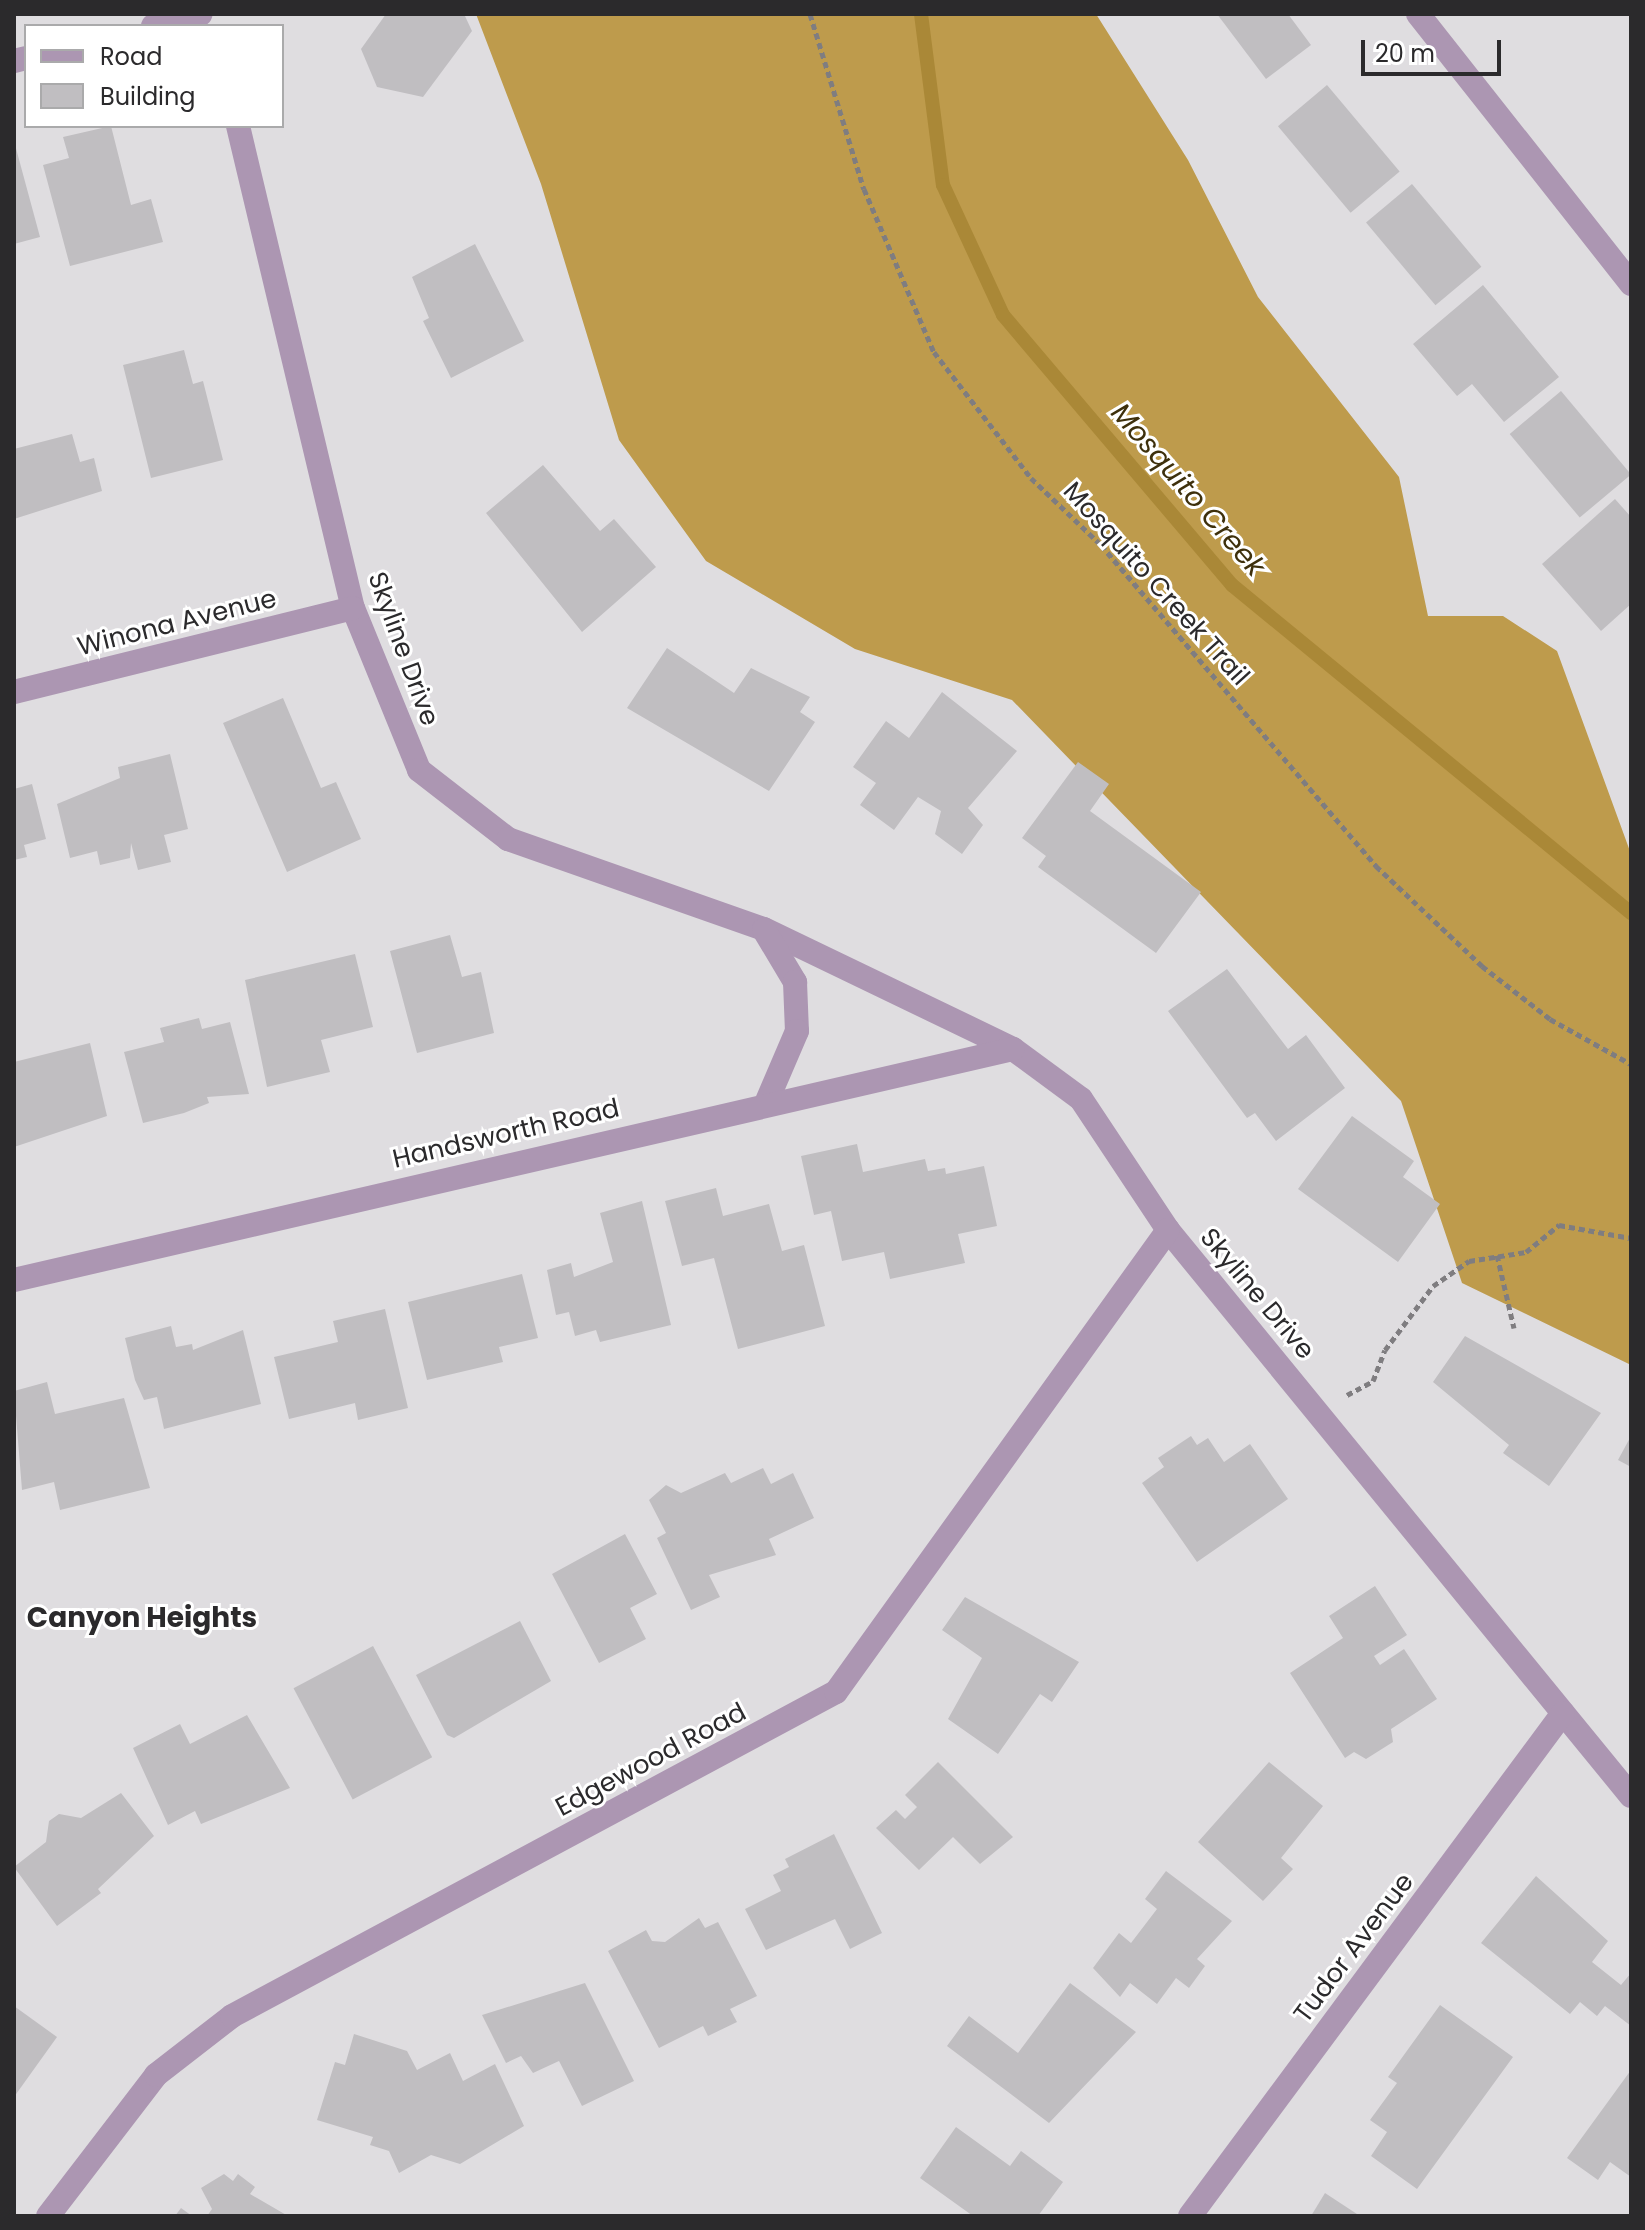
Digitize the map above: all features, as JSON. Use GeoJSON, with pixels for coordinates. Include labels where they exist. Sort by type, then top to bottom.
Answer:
{"type":"FeatureCollection","features":[{"type":"Feature","properties":{"kind":"street"},"geometry":{"type":"LineString","coordinates":[[161,24],[201,14]]}},
{"type":"Feature","properties":{"kind":"street"},"geometry":{"type":"LineString","coordinates":[[1418,14],[1631,284]]}},
{"type":"Feature","properties":{"kind":"street","name":"Skyline Drive"},"geometry":{"type":"LineString","coordinates":[[238,128],[353,608],[419,770],[508,839],[764,929],[1013,1049],[1081,1099],[1168,1230],[1631,1796]]}},
{"type":"Feature","properties":{"kind":"street","name":"Winona Avenue"},"geometry":{"type":"LineString","coordinates":[[14,692],[353,608]]}},
{"type":"Feature","properties":{"kind":"street"},"geometry":{"type":"LineString","coordinates":[[764,929],[795,982],[797,1031],[767,1101]]}},
{"type":"Feature","properties":{"kind":"street","name":"Handsworth Road"},"geometry":{"type":"LineString","coordinates":[[14,1280],[767,1101],[1013,1049]]}},
{"type":"Feature","properties":{"kind":"street","name":"Edgewood Road"},"geometry":{"type":"LineString","coordinates":[[48,2216],[156,2075],[232,2016],[836,1692],[1168,1230]]}},
{"type":"Feature","properties":{"kind":"street","name":"Tudor Avenue"},"geometry":{"type":"LineString","coordinates":[[1190,2216],[1563,1713]]}},
{"type":"Feature","properties":{"kind":"path","name":"Mosquito Creek Trail"},"geometry":{"type":"LineString","coordinates":[[810,14],[864,189],[934,352],[1031,478],[1101,545],[1376,866],[1482,966],[1550,1019],[1631,1064]]}},
{"type":"Feature","properties":{"kind":"path"},"geometry":{"type":"LineString","coordinates":[[1322,1417],[1373,1381],[1385,1350],[1433,1286],[1469,1261],[1526,1252],[1559,1225],[1631,1238]]}},
{"type":"Feature","properties":{"kind":"path"},"geometry":{"type":"LineString","coordinates":[[1497,1255],[1514,1328]]}},
{"type":"Feature","properties":{"kind":"shaded area"},"geometry":{"type":"Polygon","coordinates":[[[476,14],[1096,14],[1188,160],[1258,297],[1399,477],[1428,616],[1503,616],[1557,651],[1631,854],[1631,1365],[1462,1283],[1401,1101],[1012,700],[855,649],[706,561],[619,440],[541,184],[476,14]]]}},
{"type":"Feature","properties":{"kind":"building"},"geometry":{"type":"Polygon","coordinates":[[[386,14],[464,14],[472,31],[423,97],[377,87],[361,49],[386,14]]]}},
{"type":"Feature","properties":{"kind":"building"},"geometry":{"type":"Polygon","coordinates":[[[1217,14],[1288,14],[1311,45],[1266,79],[1217,14]]]}},
{"type":"Feature","properties":{"kind":"building"},"geometry":{"type":"Polygon","coordinates":[[[1327,85],[1400,172],[1351,213],[1278,126],[1327,85]]]}},
{"type":"Feature","properties":{"kind":"building"},"geometry":{"type":"Polygon","coordinates":[[[112,128],[131,205],[151,199],[163,242],[70,266],[43,165],[69,158],[63,137],[112,128]]]}},
{"type":"Feature","properties":{"kind":"building"},"geometry":{"type":"Polygon","coordinates":[[[14,141],[40,237],[14,244],[14,141]]]}},
{"type":"Feature","properties":{"kind":"building"},"geometry":{"type":"Polygon","coordinates":[[[1412,184],[1481,267],[1435,305],[1366,223],[1412,184]]]}},
{"type":"Feature","properties":{"kind":"building"},"geometry":{"type":"Polygon","coordinates":[[[475,244],[524,341],[451,378],[423,321],[429,318],[412,277],[475,244]]]}},
{"type":"Feature","properties":{"kind":"building"},"geometry":{"type":"Polygon","coordinates":[[[1483,285],[1559,377],[1504,422],[1472,384],[1457,396],[1413,344],[1483,285]]]}},
{"type":"Feature","properties":{"kind":"building"},"geometry":{"type":"Polygon","coordinates":[[[184,350],[193,384],[203,381],[223,460],[151,478],[123,365],[184,350]]]}},
{"type":"Feature","properties":{"kind":"building"},"geometry":{"type":"Polygon","coordinates":[[[1561,391],[1631,474],[1580,518],[1510,434],[1561,391]]]}},
{"type":"Feature","properties":{"kind":"building"},"geometry":{"type":"Polygon","coordinates":[[[72,434],[80,462],[94,458],[102,491],[14,519],[14,449],[72,434]]]}},
{"type":"Feature","properties":{"kind":"building"},"geometry":{"type":"Polygon","coordinates":[[[543,465],[600,531],[614,519],[656,567],[582,632],[486,513],[543,465]]]}},
{"type":"Feature","properties":{"kind":"building"},"geometry":{"type":"Polygon","coordinates":[[[1615,499],[1631,517],[1631,604],[1601,631],[1542,564],[1615,499]]]}},
{"type":"Feature","properties":{"kind":"building"},"geometry":{"type":"Polygon","coordinates":[[[667,648],[734,693],[751,668],[810,697],[800,712],[815,722],[769,791],[627,708],[667,648]]]}},
{"type":"Feature","properties":{"kind":"building"},"geometry":{"type":"Polygon","coordinates":[[[942,692],[1017,751],[968,808],[983,825],[962,854],[935,834],[941,811],[918,797],[894,830],[860,805],[876,783],[853,767],[886,721],[909,738],[942,692]]]}},
{"type":"Feature","properties":{"kind":"building"},"geometry":{"type":"Polygon","coordinates":[[[283,698],[321,788],[336,782],[361,839],[287,872],[223,723],[283,698]]]}},
{"type":"Feature","properties":{"kind":"building"},"geometry":{"type":"Polygon","coordinates":[[[170,754],[188,829],[164,835],[171,862],[138,870],[131,843],[130,858],[100,865],[97,851],[70,858],[57,804],[120,778],[118,767],[170,754]]]}},
{"type":"Feature","properties":{"kind":"building"},"geometry":{"type":"Polygon","coordinates":[[[1078,762],[1109,784],[1090,811],[1201,892],[1156,953],[1038,867],[1046,856],[1022,838],[1078,762]]]}},
{"type":"Feature","properties":{"kind":"building"},"geometry":{"type":"Polygon","coordinates":[[[32,784],[46,839],[24,845],[27,857],[14,860],[14,789],[32,784]]]}},
{"type":"Feature","properties":{"kind":"building"},"geometry":{"type":"Polygon","coordinates":[[[450,935],[462,977],[481,972],[494,1033],[417,1053],[390,951],[450,935]]]}},
{"type":"Feature","properties":{"kind":"building"},"geometry":{"type":"Polygon","coordinates":[[[355,954],[373,1027],[321,1040],[330,1072],[267,1087],[245,980],[355,954]]]}},
{"type":"Feature","properties":{"kind":"building"},"geometry":{"type":"Polygon","coordinates":[[[1227,969],[1288,1049],[1306,1035],[1345,1088],[1276,1141],[1255,1113],[1247,1118],[1168,1011],[1227,969]]]}},
{"type":"Feature","properties":{"kind":"building"},"geometry":{"type":"Polygon","coordinates":[[[199,1018],[202,1029],[230,1022],[249,1094],[207,1097],[209,1103],[143,1123],[124,1052],[164,1042],[160,1028],[199,1018]]]}},
{"type":"Feature","properties":{"kind":"building"},"geometry":{"type":"Polygon","coordinates":[[[90,1043],[107,1116],[14,1147],[14,1062],[90,1043]]]}},
{"type":"Feature","properties":{"kind":"building"},"geometry":{"type":"Polygon","coordinates":[[[1352,1116],[1414,1161],[1403,1177],[1440,1204],[1398,1262],[1298,1189],[1352,1116]]]}},
{"type":"Feature","properties":{"kind":"building"},"geometry":{"type":"Polygon","coordinates":[[[857,1144],[863,1172],[925,1159],[928,1171],[945,1168],[946,1174],[984,1166],[997,1226],[958,1234],[965,1263],[890,1279],[884,1252],[842,1261],[831,1211],[814,1215],[801,1156],[857,1144]]]}},
{"type":"Feature","properties":{"kind":"building"},"geometry":{"type":"Polygon","coordinates":[[[716,1188],[723,1216],[769,1204],[782,1251],[804,1245],[825,1326],[738,1349],[714,1258],[682,1266],[665,1201],[716,1188]]]}},
{"type":"Feature","properties":{"kind":"building"},"geometry":{"type":"Polygon","coordinates":[[[642,1201],[671,1325],[600,1342],[596,1330],[575,1336],[569,1312],[556,1315],[547,1270],[571,1263],[574,1277],[613,1262],[600,1213],[642,1201]]]}},
{"type":"Feature","properties":{"kind":"building"},"geometry":{"type":"Polygon","coordinates":[[[522,1274],[538,1338],[499,1347],[503,1362],[427,1380],[408,1302],[522,1274]]]}},
{"type":"Feature","properties":{"kind":"building"},"geometry":{"type":"Polygon","coordinates":[[[385,1309],[408,1408],[358,1420],[355,1403],[289,1419],[274,1357],[338,1342],[333,1321],[385,1309]]]}},
{"type":"Feature","properties":{"kind":"building"},"geometry":{"type":"Polygon","coordinates":[[[171,1326],[176,1347],[192,1344],[193,1350],[243,1330],[261,1404],[164,1429],[157,1397],[144,1400],[135,1380],[125,1338],[171,1326]]]}},
{"type":"Feature","properties":{"kind":"building"},"geometry":{"type":"Polygon","coordinates":[[[1465,1336],[1601,1413],[1549,1486],[1503,1453],[1509,1445],[1433,1382],[1465,1336]]]}},
{"type":"Feature","properties":{"kind":"building"},"geometry":{"type":"Polygon","coordinates":[[[47,1382],[55,1414],[124,1398],[150,1488],[60,1510],[54,1482],[22,1490],[14,1391],[47,1382]]]}},
{"type":"Feature","properties":{"kind":"building"},"geometry":{"type":"Polygon","coordinates":[[[1191,1436],[1197,1445],[1208,1438],[1224,1462],[1250,1444],[1288,1499],[1197,1562],[1142,1483],[1164,1467],[1158,1458],[1191,1436]]]}},
{"type":"Feature","properties":{"kind":"building"},"geometry":{"type":"Polygon","coordinates":[[[1631,1436],[1631,1467],[1618,1460],[1631,1436]]]}},
{"type":"Feature","properties":{"kind":"building"},"geometry":{"type":"Polygon","coordinates":[[[763,1468],[771,1484],[793,1473],[814,1518],[769,1539],[776,1555],[709,1575],[720,1597],[691,1610],[657,1538],[666,1533],[649,1500],[666,1485],[681,1493],[725,1473],[731,1483],[763,1468]]]}},
{"type":"Feature","properties":{"kind":"building"},"geometry":{"type":"Polygon","coordinates":[[[625,1534],[657,1594],[630,1608],[646,1639],[599,1663],[552,1574],[625,1534]]]}},
{"type":"Feature","properties":{"kind":"building"},"geometry":{"type":"Polygon","coordinates":[[[1375,1586],[1407,1635],[1374,1656],[1380,1665],[1404,1649],[1437,1699],[1391,1729],[1393,1742],[1366,1759],[1354,1752],[1345,1758],[1290,1673],[1343,1638],[1329,1616],[1375,1586]]]}},
{"type":"Feature","properties":{"kind":"building"},"geometry":{"type":"Polygon","coordinates":[[[965,1597],[1079,1662],[1052,1702],[1040,1694],[998,1754],[948,1719],[982,1658],[942,1630],[965,1597]]]}},
{"type":"Feature","properties":{"kind":"building"},"geometry":{"type":"Polygon","coordinates":[[[520,1621],[551,1681],[454,1738],[447,1735],[416,1675],[520,1621]]]}},
{"type":"Feature","properties":{"kind":"building"},"geometry":{"type":"Polygon","coordinates":[[[373,1646],[432,1757],[353,1800],[294,1688],[373,1646]]]}},
{"type":"Feature","properties":{"kind":"building"},"geometry":{"type":"Polygon","coordinates":[[[247,1715],[290,1788],[201,1824],[195,1811],[168,1825],[133,1748],[180,1724],[190,1744],[247,1715]]]}},
{"type":"Feature","properties":{"kind":"building"},"geometry":{"type":"Polygon","coordinates":[[[938,1762],[1013,1837],[980,1864],[953,1837],[919,1870],[876,1828],[896,1810],[905,1819],[917,1807],[905,1795],[938,1762]]]}},
{"type":"Feature","properties":{"kind":"building"},"geometry":{"type":"Polygon","coordinates":[[[1269,1762],[1323,1806],[1281,1858],[1293,1869],[1263,1901],[1198,1842],[1269,1762]]]}},
{"type":"Feature","properties":{"kind":"building"},"geometry":{"type":"Polygon","coordinates":[[[121,1793],[154,1836],[98,1889],[101,1893],[57,1926],[14,1867],[46,1842],[49,1821],[59,1814],[81,1818],[121,1793]]]}},
{"type":"Feature","properties":{"kind":"building"},"geometry":{"type":"Polygon","coordinates":[[[834,1834],[882,1933],[850,1949],[835,1919],[766,1950],[745,1909],[781,1891],[773,1875],[789,1867],[785,1859],[834,1834]]]}},
{"type":"Feature","properties":{"kind":"building"},"geometry":{"type":"Polygon","coordinates":[[[1166,1871],[1232,1921],[1197,1959],[1205,1966],[1189,1988],[1176,1978],[1157,2004],[1130,1983],[1120,1997],[1093,1968],[1119,1933],[1131,1943],[1157,1909],[1145,1899],[1166,1871]]]}},
{"type":"Feature","properties":{"kind":"building"},"geometry":{"type":"Polygon","coordinates":[[[1536,1876],[1608,1941],[1592,1962],[1621,1985],[1631,1973],[1631,2026],[1605,2006],[1597,2016],[1580,2002],[1570,2014],[1481,1943],[1536,1876]]]}},
{"type":"Feature","properties":{"kind":"building"},"geometry":{"type":"Polygon","coordinates":[[[699,1918],[705,1928],[718,1922],[757,1996],[730,2009],[737,2022],[708,2036],[703,2026],[659,2048],[608,1951],[646,1930],[652,1941],[665,1942],[699,1918]]]}},
{"type":"Feature","properties":{"kind":"building"},"geometry":{"type":"Polygon","coordinates":[[[585,1983],[634,2081],[582,2106],[559,2061],[533,2073],[521,2056],[506,2063],[482,2015],[585,1983]]]}},
{"type":"Feature","properties":{"kind":"building"},"geometry":{"type":"Polygon","coordinates":[[[1070,1983],[1136,2032],[1049,2123],[947,2046],[969,2016],[1018,2053],[1070,1983]]]}},
{"type":"Feature","properties":{"kind":"building"},"geometry":{"type":"Polygon","coordinates":[[[1440,2005],[1513,2057],[1417,2189],[1371,2156],[1387,2132],[1370,2120],[1397,2083],[1388,2077],[1440,2005]]]}},
{"type":"Feature","properties":{"kind":"building"},"geometry":{"type":"Polygon","coordinates":[[[14,2006],[57,2037],[14,2097],[14,2006]]]}},
{"type":"Feature","properties":{"kind":"building"},"geometry":{"type":"Polygon","coordinates":[[[354,2034],[407,2051],[417,2070],[450,2053],[463,2081],[495,2064],[524,2126],[460,2164],[431,2155],[399,2173],[389,2151],[370,2145],[373,2137],[317,2120],[335,2062],[345,2065],[354,2034]]]}},
{"type":"Feature","properties":{"kind":"building"},"geometry":{"type":"Polygon","coordinates":[[[1631,2070],[1631,2177],[1610,2162],[1598,2180],[1567,2158],[1631,2070]]]}},
{"type":"Feature","properties":{"kind":"building"},"geometry":{"type":"Polygon","coordinates":[[[956,2127],[1010,2166],[1021,2151],[1063,2182],[1038,2216],[973,2216],[920,2178],[956,2127]]]}},
{"type":"Feature","properties":{"kind":"building"},"geometry":{"type":"Polygon","coordinates":[[[224,2174],[233,2181],[238,2174],[255,2187],[250,2194],[288,2216],[207,2216],[212,2209],[201,2188],[224,2174]]]}},
{"type":"Feature","properties":{"kind":"building"},"geometry":{"type":"Polygon","coordinates":[[[1325,2193],[1360,2216],[1311,2216],[1325,2193]]]}},
{"type":"Feature","properties":{"kind":"building"},"geometry":{"type":"Polygon","coordinates":[[[181,2208],[192,2216],[175,2216],[181,2208]]]}},
{"type":"Feature","properties":{"kind":"waterway","name":"Mosquito Creek"},"geometry":{"type":"LineString","coordinates":[[921,14],[943,185],[1003,315],[1232,585],[1631,913]]}},
{"type":"Feature","properties":{"kind":"district","name":"Canyon Heights"},"geometry":{"type":"Point","coordinates":[142,1618]}}]}
